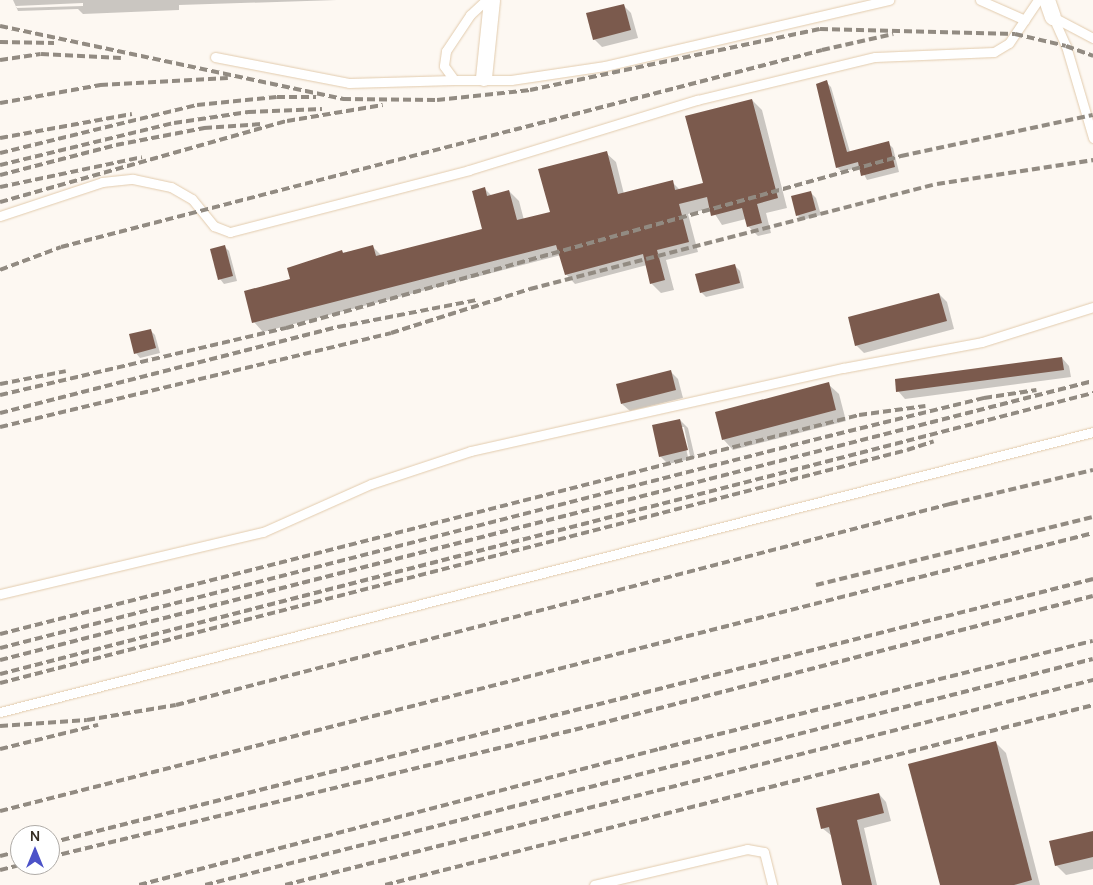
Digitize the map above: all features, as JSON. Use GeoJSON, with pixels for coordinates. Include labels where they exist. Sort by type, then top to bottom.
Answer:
{"type":"FeatureCollection","features":[{"type":"Feature","properties":{"kind":"street"},"geometry":{"type":"LineString","coordinates":[[484,78],[492,0]]}},
{"type":"Feature","properties":{"kind":"street"},"geometry":{"type":"LineString","coordinates":[[1047,0],[1053,17]]}},
{"type":"Feature","properties":{"kind":"lane"},"geometry":{"type":"LineString","coordinates":[[454,80],[444,66],[446,51],[470,15],[486,0]]}},
{"type":"Feature","properties":{"kind":"lane"},"geometry":{"type":"LineString","coordinates":[[216,57],[349,83],[484,78],[511,80],[605,66],[889,0]]}},
{"type":"Feature","properties":{"kind":"lane"},"geometry":{"type":"LineString","coordinates":[[980,0],[1025,20]]}},
{"type":"Feature","properties":{"kind":"lane"},"geometry":{"type":"LineString","coordinates":[[0,216],[102,182],[132,179],[171,187],[192,199],[214,226],[230,232],[469,170],[697,100],[875,57],[994,52],[1009,43],[1038,0]]}},
{"type":"Feature","properties":{"kind":"lane"},"geometry":{"type":"LineString","coordinates":[[1053,17],[1093,38]]}},
{"type":"Feature","properties":{"kind":"lane"},"geometry":{"type":"LineString","coordinates":[[1053,17],[1066,46],[1093,138]]}},
{"type":"Feature","properties":{"kind":"lane"},"geometry":{"type":"LineString","coordinates":[[0,594],[263,532],[371,484],[471,451],[843,368],[982,342],[1093,307]]}},
{"type":"Feature","properties":{"kind":"lane"},"geometry":{"type":"LineString","coordinates":[[0,712],[1093,432]]}},
{"type":"Feature","properties":{"kind":"lane"},"geometry":{"type":"LineString","coordinates":[[594,885],[747,849],[764,852],[772,885]]}},
{"type":"Feature","properties":{"kind":"building"},"geometry":{"type":"Polygon","coordinates":[[[624,4],[631,30],[593,40],[586,13],[624,4]]]}},
{"type":"Feature","properties":{"kind":"building"},"geometry":{"type":"Polygon","coordinates":[[[827,80],[847,152],[889,141],[895,167],[861,176],[858,162],[836,168],[816,84],[827,80]]]}},
{"type":"Feature","properties":{"kind":"building"},"geometry":{"type":"Polygon","coordinates":[[[752,99],[778,198],[757,204],[762,223],[747,227],[742,208],[711,216],[707,197],[679,204],[689,242],[657,250],[665,280],[650,284],[643,254],[565,275],[556,245],[252,323],[244,291],[290,279],[287,268],[342,250],[343,253],[373,245],[376,256],[482,229],[472,191],[485,187],[487,196],[509,190],[517,220],[550,212],[538,169],[607,151],[618,194],[673,180],[675,190],[703,183],[685,116],[752,99]]]}},
{"type":"Feature","properties":{"kind":"building"},"geometry":{"type":"Polygon","coordinates":[[[811,191],[816,210],[796,216],[791,196],[811,191]]]}},
{"type":"Feature","properties":{"kind":"building"},"geometry":{"type":"Polygon","coordinates":[[[225,245],[233,276],[218,280],[210,249],[225,245]]]}},
{"type":"Feature","properties":{"kind":"building"},"geometry":{"type":"Polygon","coordinates":[[[735,264],[740,283],[700,293],[695,274],[735,264]]]}},
{"type":"Feature","properties":{"kind":"building"},"geometry":{"type":"Polygon","coordinates":[[[939,293],[947,321],[855,346],[848,317],[939,293]]]}},
{"type":"Feature","properties":{"kind":"building"},"geometry":{"type":"Polygon","coordinates":[[[151,329],[156,348],[134,354],[129,334],[151,329]]]}},
{"type":"Feature","properties":{"kind":"building"},"geometry":{"type":"Polygon","coordinates":[[[1062,357],[1064,370],[896,392],[895,379],[1062,357]]]}},
{"type":"Feature","properties":{"kind":"building"},"geometry":{"type":"Polygon","coordinates":[[[671,370],[676,390],[621,404],[616,384],[671,370]]]}},
{"type":"Feature","properties":{"kind":"building"},"geometry":{"type":"Polygon","coordinates":[[[829,382],[836,410],[722,440],[715,412],[829,382]]]}},
{"type":"Feature","properties":{"kind":"building"},"geometry":{"type":"Polygon","coordinates":[[[680,419],[688,450],[659,457],[652,425],[680,419]]]}},
{"type":"Feature","properties":{"kind":"building"},"geometry":{"type":"Polygon","coordinates":[[[996,741],[1032,880],[1014,885],[940,885],[908,764],[996,741]]]}},
{"type":"Feature","properties":{"kind":"building"},"geometry":{"type":"Polygon","coordinates":[[[879,793],[884,813],[857,820],[872,885],[842,885],[829,827],[821,829],[816,808],[879,793]]]}},
{"type":"Feature","properties":{"kind":"building"},"geometry":{"type":"Polygon","coordinates":[[[1093,831],[1093,857],[1055,866],[1049,841],[1093,831]]]}},
{"type":"Feature","properties":{"kind":"railway"},"geometry":{"type":"LineString","coordinates":[[0,26],[343,99],[437,100],[530,90],[820,29],[1015,34],[1066,46],[1093,56]]}},
{"type":"Feature","properties":{"kind":"railway"},"geometry":{"type":"LineString","coordinates":[[0,270],[61,247],[822,50],[893,34]]}},
{"type":"Feature","properties":{"kind":"railway"},"geometry":{"type":"LineString","coordinates":[[0,42],[54,43]]}},
{"type":"Feature","properties":{"kind":"railway"},"geometry":{"type":"LineString","coordinates":[[0,60],[41,54],[121,58]]}},
{"type":"Feature","properties":{"kind":"railway"},"geometry":{"type":"LineString","coordinates":[[0,103],[100,85],[228,78]]}},
{"type":"Feature","properties":{"kind":"railway"},"geometry":{"type":"LineString","coordinates":[[0,153],[197,105],[277,97],[316,97]]}},
{"type":"Feature","properties":{"kind":"railway"},"geometry":{"type":"LineString","coordinates":[[0,202],[287,121],[383,105]]}},
{"type":"Feature","properties":{"kind":"railway"},"geometry":{"type":"LineString","coordinates":[[0,165],[174,123],[248,112],[322,109]]}},
{"type":"Feature","properties":{"kind":"railway"},"geometry":{"type":"LineString","coordinates":[[0,138],[132,114]]}},
{"type":"Feature","properties":{"kind":"railway"},"geometry":{"type":"LineString","coordinates":[[0,395],[286,328],[901,156],[1093,115]]}},
{"type":"Feature","properties":{"kind":"railway"},"geometry":{"type":"LineString","coordinates":[[0,175],[116,145],[204,128],[262,124]]}},
{"type":"Feature","properties":{"kind":"railway"},"geometry":{"type":"LineString","coordinates":[[0,187],[142,157]]}},
{"type":"Feature","properties":{"kind":"railway"},"geometry":{"type":"LineString","coordinates":[[0,427],[391,333],[530,289],[937,184],[1093,160]]}},
{"type":"Feature","properties":{"kind":"railway"},"geometry":{"type":"LineString","coordinates":[[0,413],[338,327],[477,300]]}},
{"type":"Feature","properties":{"kind":"railway"},"geometry":{"type":"LineString","coordinates":[[0,384],[66,371]]}},
{"type":"Feature","properties":{"kind":"railway"},"geometry":{"type":"LineString","coordinates":[[0,660],[1093,381]]}},
{"type":"Feature","properties":{"kind":"railway"},"geometry":{"type":"LineString","coordinates":[[0,648],[825,437],[984,398],[1036,390]]}},
{"type":"Feature","properties":{"kind":"railway"},"geometry":{"type":"LineString","coordinates":[[0,674],[1093,393]]}},
{"type":"Feature","properties":{"kind":"railway"},"geometry":{"type":"LineString","coordinates":[[0,634],[859,415],[925,406]]}},
{"type":"Feature","properties":{"kind":"railway"},"geometry":{"type":"LineString","coordinates":[[0,683],[907,450],[934,441]]}},
{"type":"Feature","properties":{"kind":"railway"},"geometry":{"type":"LineString","coordinates":[[0,726],[87,720],[176,705],[950,504],[1093,470]]}},
{"type":"Feature","properties":{"kind":"railway"},"geometry":{"type":"LineString","coordinates":[[816,585],[1093,517]]}},
{"type":"Feature","properties":{"kind":"railway"},"geometry":{"type":"LineString","coordinates":[[0,811],[1093,533]]}},
{"type":"Feature","properties":{"kind":"railway"},"geometry":{"type":"LineString","coordinates":[[60,840],[1093,579]]}},
{"type":"Feature","properties":{"kind":"railway"},"geometry":{"type":"LineString","coordinates":[[60,855],[598,724],[1093,596]]}},
{"type":"Feature","properties":{"kind":"railway"},"geometry":{"type":"LineString","coordinates":[[139,885],[659,749],[1093,641]]}},
{"type":"Feature","properties":{"kind":"railway"},"geometry":{"type":"LineString","coordinates":[[205,885],[1093,659]]}},
{"type":"Feature","properties":{"kind":"railway"},"geometry":{"type":"LineString","coordinates":[[285,885],[1093,680]]}},
{"type":"Feature","properties":{"kind":"railway"},"geometry":{"type":"LineString","coordinates":[[385,885],[1093,705]]}},
{"type":"Feature","properties":{"kind":"railway"},"geometry":{"type":"LineString","coordinates":[[0,749],[98,725]]}},
{"type":"Feature","properties":{"kind":"railway"},"geometry":{"type":"LineString","coordinates":[[0,856],[10,854]]}},
{"type":"Feature","properties":{"kind":"railway"},"geometry":{"type":"LineString","coordinates":[[0,870],[10,868]]}}]}
